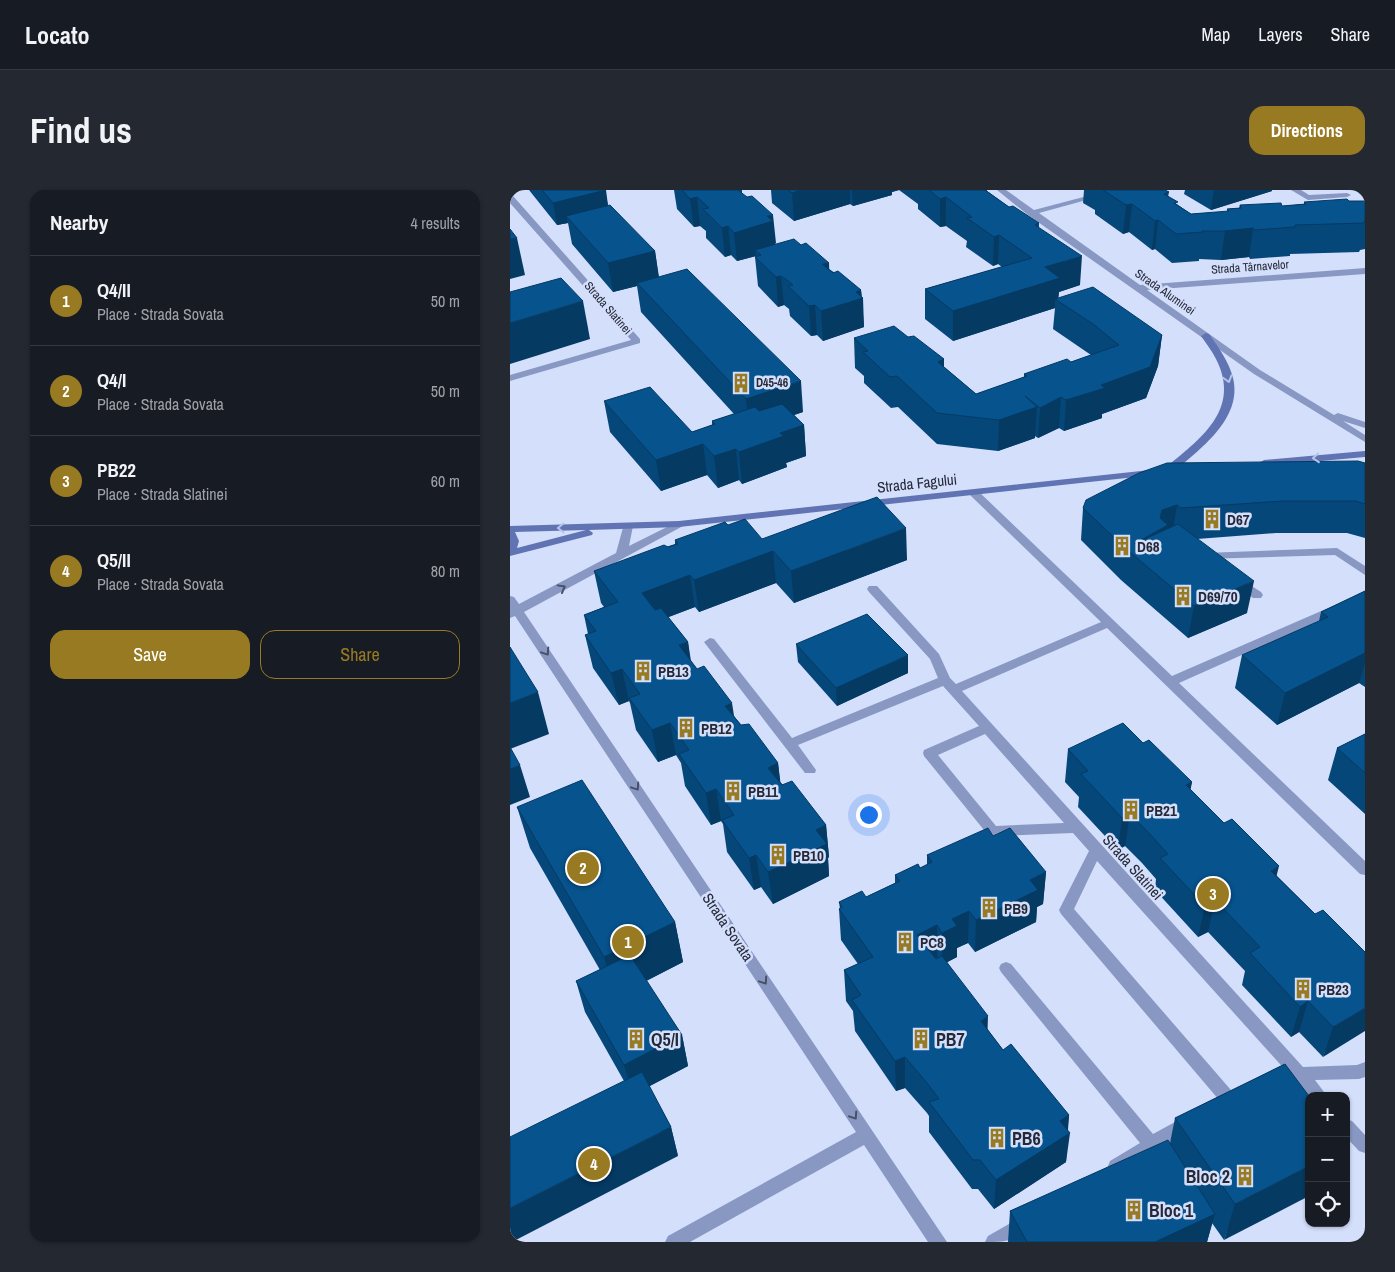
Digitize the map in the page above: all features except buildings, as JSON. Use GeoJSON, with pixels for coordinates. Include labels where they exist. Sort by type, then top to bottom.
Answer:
{"type":"FeatureCollection","features":[{"type":"Feature","properties":{"kind":"street","name":"Strada Aluminei"},"geometry":{"type":"LineString","coordinates":[[1000,190],[1257,372],[1365,439]]}},
{"type":"Feature","properties":{"kind":"street"},"geometry":{"type":"LineString","coordinates":[[1032,213],[1119,190]]}},
{"type":"Feature","properties":{"kind":"street"},"geometry":{"type":"LineString","coordinates":[[1295,190],[1308,198],[1347,195]]}},
{"type":"Feature","properties":{"kind":"street","name":"Strada Slatinei"},"geometry":{"type":"LineString","coordinates":[[510,198],[637,342],[510,378]]}},
{"type":"Feature","properties":{"kind":"street","name":"Strada Târnavelor"},"geometry":{"type":"LineString","coordinates":[[1137,288],[1365,271]]}},
{"type":"Feature","properties":{"kind":"street"},"geometry":{"type":"LineString","coordinates":[[1168,471],[1210,436],[1230,401],[1231,389],[1225,369],[1216,349],[1206,336]]}},
{"type":"Feature","properties":{"kind":"street","name":"Strada Aluminei"},"geometry":{"type":"LineString","coordinates":[[1319,410],[1365,425]]}},
{"type":"Feature","properties":{"kind":"street"},"geometry":{"type":"LineString","coordinates":[[1330,468],[1255,466],[1365,454]]}},
{"type":"Feature","properties":{"kind":"street","name":"Strada Fagului"},"geometry":{"type":"LineString","coordinates":[[510,553],[514,540],[510,531],[679,524],[1188,470]]}},
{"type":"Feature","properties":{"kind":"street"},"geometry":{"type":"LineString","coordinates":[[974,493],[1365,870]]}},
{"type":"Feature","properties":{"kind":"street","name":"Strada Sovata"},"geometry":{"type":"LineString","coordinates":[[679,524],[513,608],[938,1242]]}},
{"type":"Feature","properties":{"kind":"street"},"geometry":{"type":"LineString","coordinates":[[621,555],[628,526]]}},
{"type":"Feature","properties":{"kind":"street","name":"Strada Fagului"},"geometry":{"type":"LineString","coordinates":[[510,553],[610,527]]}},
{"type":"Feature","properties":{"kind":"street"},"geometry":{"type":"LineString","coordinates":[[1257,595],[1202,555],[1337,551],[1365,571]]}},
{"type":"Feature","properties":{"kind":"street","name":"Strada Slatinei"},"geometry":{"type":"LineString","coordinates":[[872,589],[934,657],[950,685],[986,728],[1315,1092]]}},
{"type":"Feature","properties":{"kind":"street"},"geometry":{"type":"LineString","coordinates":[[1170,682],[1365,596]]}},
{"type":"Feature","properties":{"kind":"street"},"geometry":{"type":"LineString","coordinates":[[790,744],[950,685],[1109,622]]}},
{"type":"Feature","properties":{"kind":"street"},"geometry":{"type":"LineString","coordinates":[[710,642],[810,770]]}},
{"type":"Feature","properties":{"kind":"street"},"geometry":{"type":"LineString","coordinates":[[986,728],[929,753],[993,831],[1076,828]]}},
{"type":"Feature","properties":{"kind":"street"},"geometry":{"type":"LineString","coordinates":[[1096,850],[1066,910],[1231,1102]]}},
{"type":"Feature","properties":{"kind":"street"},"geometry":{"type":"LineString","coordinates":[[1006,968],[1151,1144]]}},
{"type":"Feature","properties":{"kind":"street"},"geometry":{"type":"LineString","coordinates":[[1282,1081],[1299,1074],[1359,1072],[1365,1069]]}},
{"type":"Feature","properties":{"kind":"street"},"geometry":{"type":"LineString","coordinates":[[1213,1110],[1248,1095]]}},
{"type":"Feature","properties":{"kind":"street"},"geometry":{"type":"LineString","coordinates":[[1102,1175],[1195,1117]]}},
{"type":"Feature","properties":{"kind":"street"},"geometry":{"type":"LineString","coordinates":[[1350,1130],[1365,1146]]}},
{"type":"Feature","properties":{"kind":"street"},"geometry":{"type":"LineString","coordinates":[[674,1242],[866,1135]]}},
{"type":"Feature","properties":{"kind":"street"},"geometry":{"type":"LineString","coordinates":[[994,1242],[1036,1216]]}},
{"type":"Feature","properties":{"kind":"place","name":"D45-46"},"geometry":{"type":"Point","coordinates":[741,383]}},
{"type":"Feature","properties":{"kind":"place","name":"D67"},"geometry":{"type":"Point","coordinates":[1212,519]}},
{"type":"Feature","properties":{"kind":"place","name":"D68"},"geometry":{"type":"Point","coordinates":[1122,546]}},
{"type":"Feature","properties":{"kind":"place","name":"D69/70"},"geometry":{"type":"Point","coordinates":[1183,596]}},
{"type":"Feature","properties":{"kind":"place","name":"PB13"},"geometry":{"type":"Point","coordinates":[643,671]}},
{"type":"Feature","properties":{"kind":"place","name":"PB12"},"geometry":{"type":"Point","coordinates":[686,728]}},
{"type":"Feature","properties":{"kind":"place","name":"PB11"},"geometry":{"type":"Point","coordinates":[733,791]}},
{"type":"Feature","properties":{"kind":"place","name":"PB21"},"geometry":{"type":"Point","coordinates":[1131,810]}},
{"type":"Feature","properties":{"kind":"place","name":"PB10"},"geometry":{"type":"Point","coordinates":[778,855]}},
{"type":"Feature","properties":{"kind":"place","name":"Q4/I"},"geometry":{"type":"Point","coordinates":[583,868]}},
{"type":"Feature","properties":{"kind":"place","name":"PB22"},"geometry":{"type":"Point","coordinates":[1213,894]}},
{"type":"Feature","properties":{"kind":"place","name":"PB9"},"geometry":{"type":"Point","coordinates":[989,908]}},
{"type":"Feature","properties":{"kind":"place","name":"Q4/II"},"geometry":{"type":"Point","coordinates":[628,942]}},
{"type":"Feature","properties":{"kind":"place","name":"PC8"},"geometry":{"type":"Point","coordinates":[905,942]}},
{"type":"Feature","properties":{"kind":"place","name":"PB23"},"geometry":{"type":"Point","coordinates":[1303,989]}},
{"type":"Feature","properties":{"kind":"place","name":"Q5/I"},"geometry":{"type":"Point","coordinates":[636,1039]}},
{"type":"Feature","properties":{"kind":"place","name":"PB7"},"geometry":{"type":"Point","coordinates":[921,1039]}},
{"type":"Feature","properties":{"kind":"place","name":"PB6"},"geometry":{"type":"Point","coordinates":[997,1138]}},
{"type":"Feature","properties":{"kind":"place","name":"Q5/II"},"geometry":{"type":"Point","coordinates":[594,1164]}},
{"type":"Feature","properties":{"kind":"place","name":"Bloc 2"},"geometry":{"type":"Point","coordinates":[1245,1176]}},
{"type":"Feature","properties":{"kind":"place","name":"Bloc 1"},"geometry":{"type":"Point","coordinates":[1134,1210]}}]}
